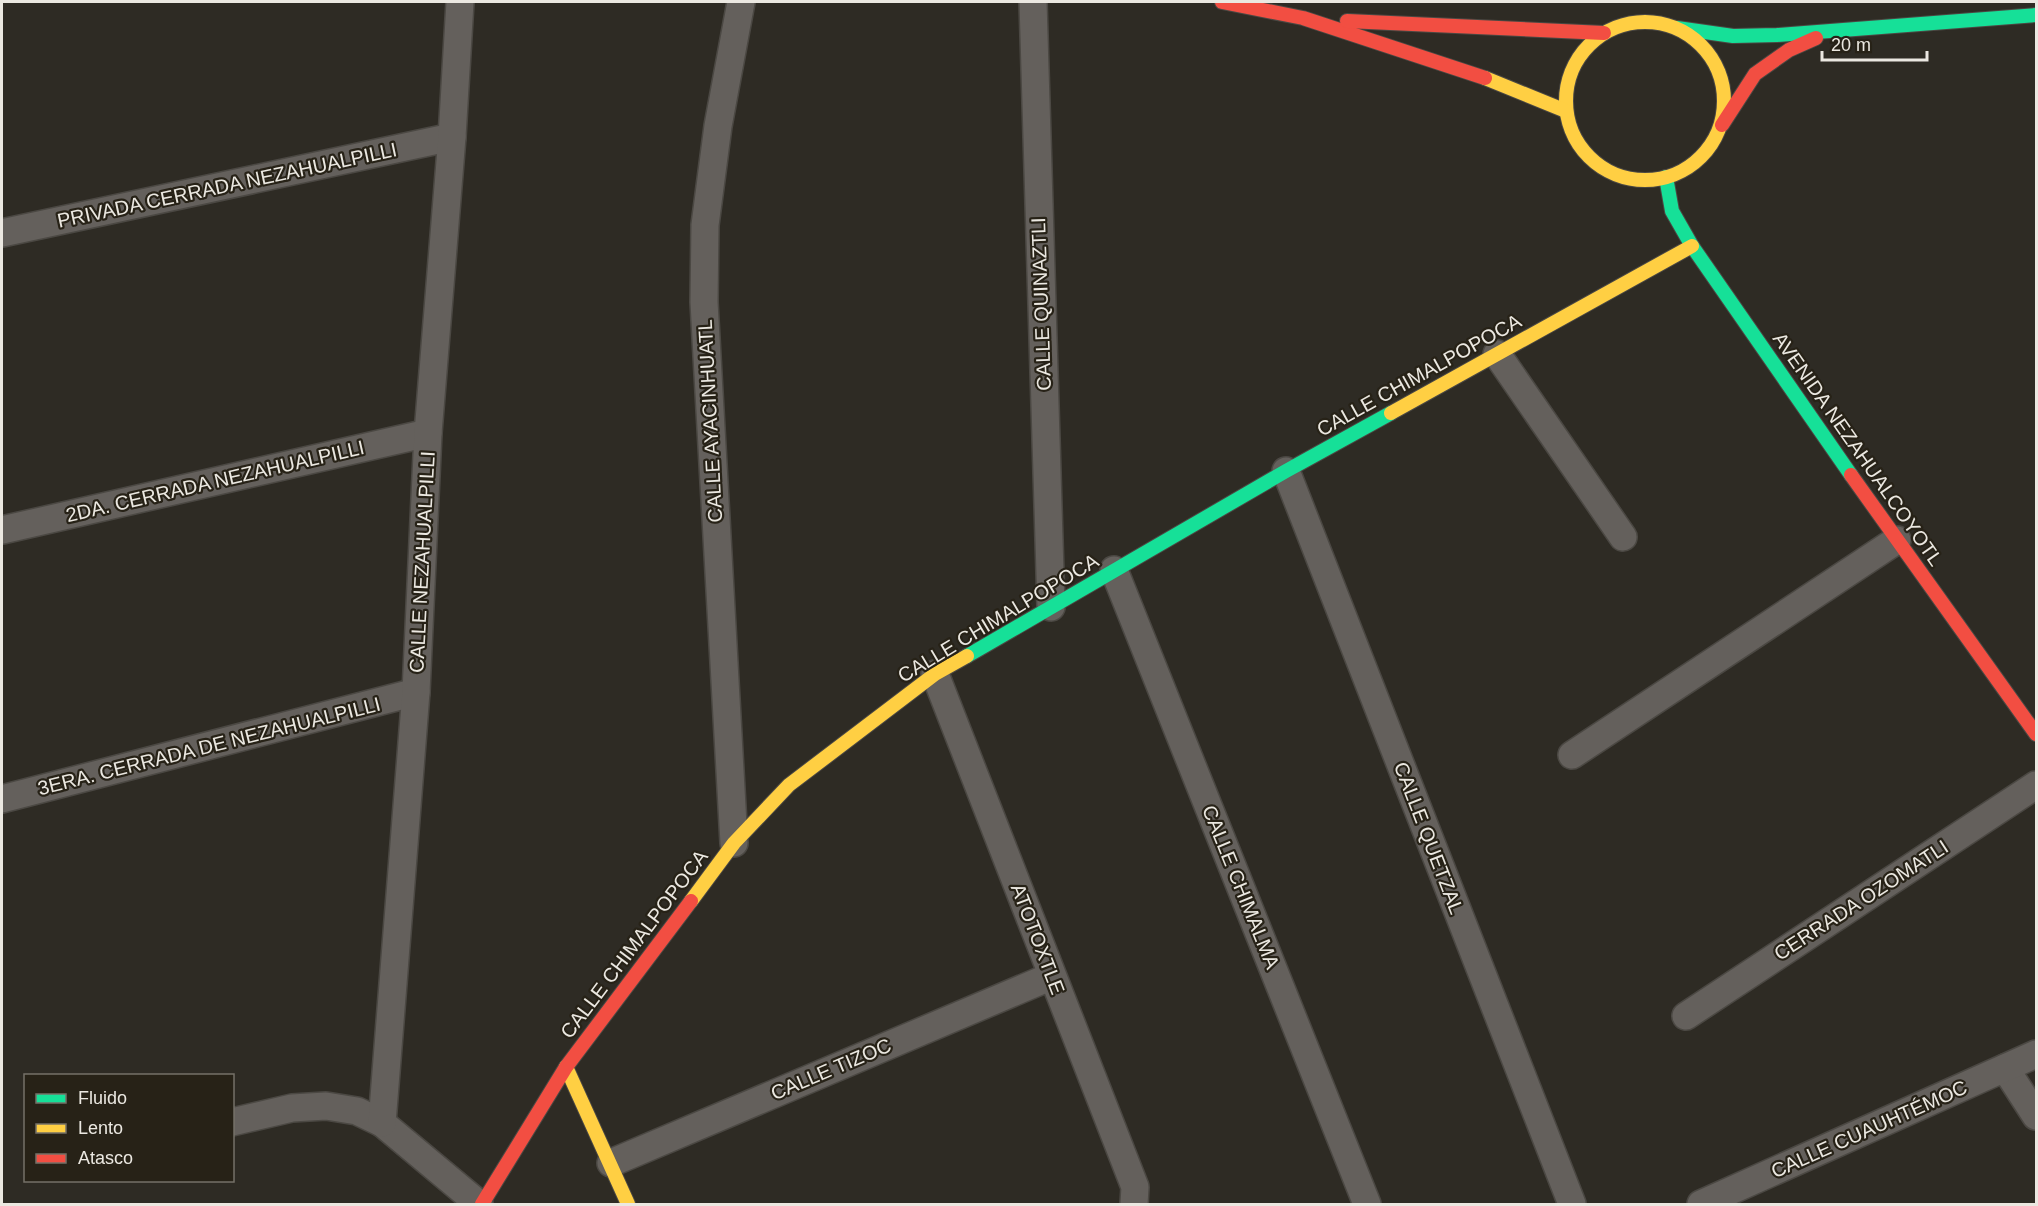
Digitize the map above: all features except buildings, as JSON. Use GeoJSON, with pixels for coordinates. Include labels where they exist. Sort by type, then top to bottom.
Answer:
{"type":"FeatureCollection","features":[{"type":"Feature","properties":{"kind":"street","name":"CALLE NEZAHUALPILLI"},"geometry":{"type":"LineString","coordinates":[[382,1123],[416,692],[428,433],[452,137],[460,2]]}},
{"type":"Feature","properties":{"kind":"street","name":"CALLE AYACINHUATL"},"geometry":{"type":"LineString","coordinates":[[734,843],[704,302],[705,225],[718,126],[741,2]]}},
{"type":"Feature","properties":{"kind":"street","name":"CALLE QUINAZTLI"},"geometry":{"type":"LineString","coordinates":[[1034,2],[1051,607]]}},
{"type":"Feature","properties":{"kind":"street"},"geometry":{"type":"LineString","coordinates":[[1222,2],[1303,18],[1503,84],[1566,111]]}},
{"type":"Feature","properties":{"kind":"street"},"geometry":{"type":"LineString","coordinates":[[1837,29],[1789,50],[1755,74],[1707,150],[1689,167],[1666,177],[1639,180],[1613,173],[1590,159],[1574,137],[1566,111],[1568,81],[1582,53],[1604,33],[1627,24],[1652,22],[1675,28],[1733,36],[1777,35],[1837,29],[2037,15]]}},
{"type":"Feature","properties":{"kind":"street"},"geometry":{"type":"LineString","coordinates":[[1303,18],[1604,33]]}},
{"type":"Feature","properties":{"kind":"street"},"geometry":{"type":"LineString","coordinates":[[1675,28],[1701,45],[1718,69],[1724,99],[1719,129]]}},
{"type":"Feature","properties":{"kind":"street","name":"PRIVADA CERRADA NEZAHUALPILLI"},"geometry":{"type":"LineString","coordinates":[[2,233],[452,137]]}},
{"type":"Feature","properties":{"kind":"street","name":"AVENIDA NEZAHUALCOYOTL"},"geometry":{"type":"LineString","coordinates":[[1666,177],[1672,211],[1692,246],[1897,540],[2037,734]]}},
{"type":"Feature","properties":{"kind":"street","name":"CALLE CHIMALPOPOCA"},"geometry":{"type":"LineString","coordinates":[[481,1204],[566,1067],[734,843],[789,785],[935,674],[1286,471],[1692,246]]}},
{"type":"Feature","properties":{"kind":"street"},"geometry":{"type":"LineString","coordinates":[[1497,354],[1623,537]]}},
{"type":"Feature","properties":{"kind":"street","name":"2DA. CERRADA NEZAHUALPILLI"},"geometry":{"type":"LineString","coordinates":[[2,530],[428,433]]}},
{"type":"Feature","properties":{"kind":"street","name":"CALLE QUETZAL"},"geometry":{"type":"LineString","coordinates":[[1286,471],[1572,1204]]}},
{"type":"Feature","properties":{"kind":"street"},"geometry":{"type":"LineString","coordinates":[[1572,755],[1897,540]]}},
{"type":"Feature","properties":{"kind":"street","name":"CALLE CHIMALMA"},"geometry":{"type":"LineString","coordinates":[[1114,570],[1367,1204]]}},
{"type":"Feature","properties":{"kind":"street","name":"ATOTOXTLE"},"geometry":{"type":"LineString","coordinates":[[935,674],[1135,1188],[1134,1204]]}},
{"type":"Feature","properties":{"kind":"street","name":"3ERA. CERRADA DE NEZAHUALPILLI"},"geometry":{"type":"LineString","coordinates":[[2,799],[416,692]]}},
{"type":"Feature","properties":{"kind":"street","name":"CERRADA OZOMATLI"},"geometry":{"type":"LineString","coordinates":[[1686,1016],[2037,785]]}},
{"type":"Feature","properties":{"kind":"street","name":"CALLE TIZOC"},"geometry":{"type":"LineString","coordinates":[[611,1163],[1052,976]]}},
{"type":"Feature","properties":{"kind":"street","name":"CALLE CUAUHTÉMOC"},"geometry":{"type":"LineString","coordinates":[[1701,1204],[2037,1054]]}},
{"type":"Feature","properties":{"kind":"street"},"geometry":{"type":"LineString","coordinates":[[566,1067],[628,1204]]}},
{"type":"Feature","properties":{"kind":"street"},"geometry":{"type":"LineString","coordinates":[[2005,1068],[2037,1116]]}},
{"type":"Feature","properties":{"kind":"street"},"geometry":{"type":"LineString","coordinates":[[234,1122],[292,1108],[326,1106],[357,1111],[382,1123],[481,1204]]}},
{"type":"Feature","properties":{"kind":"traffic: fast"},"geometry":{"type":"LineString","coordinates":[[1677,28],[1733,36],[1777,35],[2036,15]]}},
{"type":"Feature","properties":{"kind":"traffic: fast"},"geometry":{"type":"LineString","coordinates":[[1666,177],[1672,211],[1692,246],[1851,475]]}},
{"type":"Feature","properties":{"kind":"traffic: fast"},"geometry":{"type":"LineString","coordinates":[[967,656],[1286,471],[1391,413]]}},
{"type":"Feature","properties":{"kind":"traffic: slow"},"geometry":{"type":"LineString","coordinates":[[1645,22],[1675,28],[1701,45],[1718,71],[1724,101],[1718,131],[1701,157],[1675,174],[1645,180],[1615,174],[1589,157],[1572,131],[1566,101],[1572,71],[1589,45],[1615,28],[1645,22]]}},
{"type":"Feature","properties":{"kind":"traffic: slow"},"geometry":{"type":"LineString","coordinates":[[1485,78],[1566,111]]}},
{"type":"Feature","properties":{"kind":"traffic: slow"},"geometry":{"type":"LineString","coordinates":[[1391,413],[1692,246]]}},
{"type":"Feature","properties":{"kind":"traffic: slow"},"geometry":{"type":"LineString","coordinates":[[691,901],[734,843],[789,785],[935,674],[967,656]]}},
{"type":"Feature","properties":{"kind":"traffic: slow"},"geometry":{"type":"LineString","coordinates":[[566,1067],[628,1204]]}},
{"type":"Feature","properties":{"kind":"traffic: jam"},"geometry":{"type":"LineString","coordinates":[[1222,2],[1303,18],[1485,78]]}},
{"type":"Feature","properties":{"kind":"traffic: jam"},"geometry":{"type":"LineString","coordinates":[[1347,21],[1604,33]]}},
{"type":"Feature","properties":{"kind":"traffic: jam"},"geometry":{"type":"LineString","coordinates":[[1722,125],[1755,74],[1789,50],[1816,38]]}},
{"type":"Feature","properties":{"kind":"traffic: jam"},"geometry":{"type":"LineString","coordinates":[[1851,475],[2036,734]]}},
{"type":"Feature","properties":{"kind":"traffic: jam"},"geometry":{"type":"LineString","coordinates":[[482,1204],[566,1067],[691,901]]}}]}
